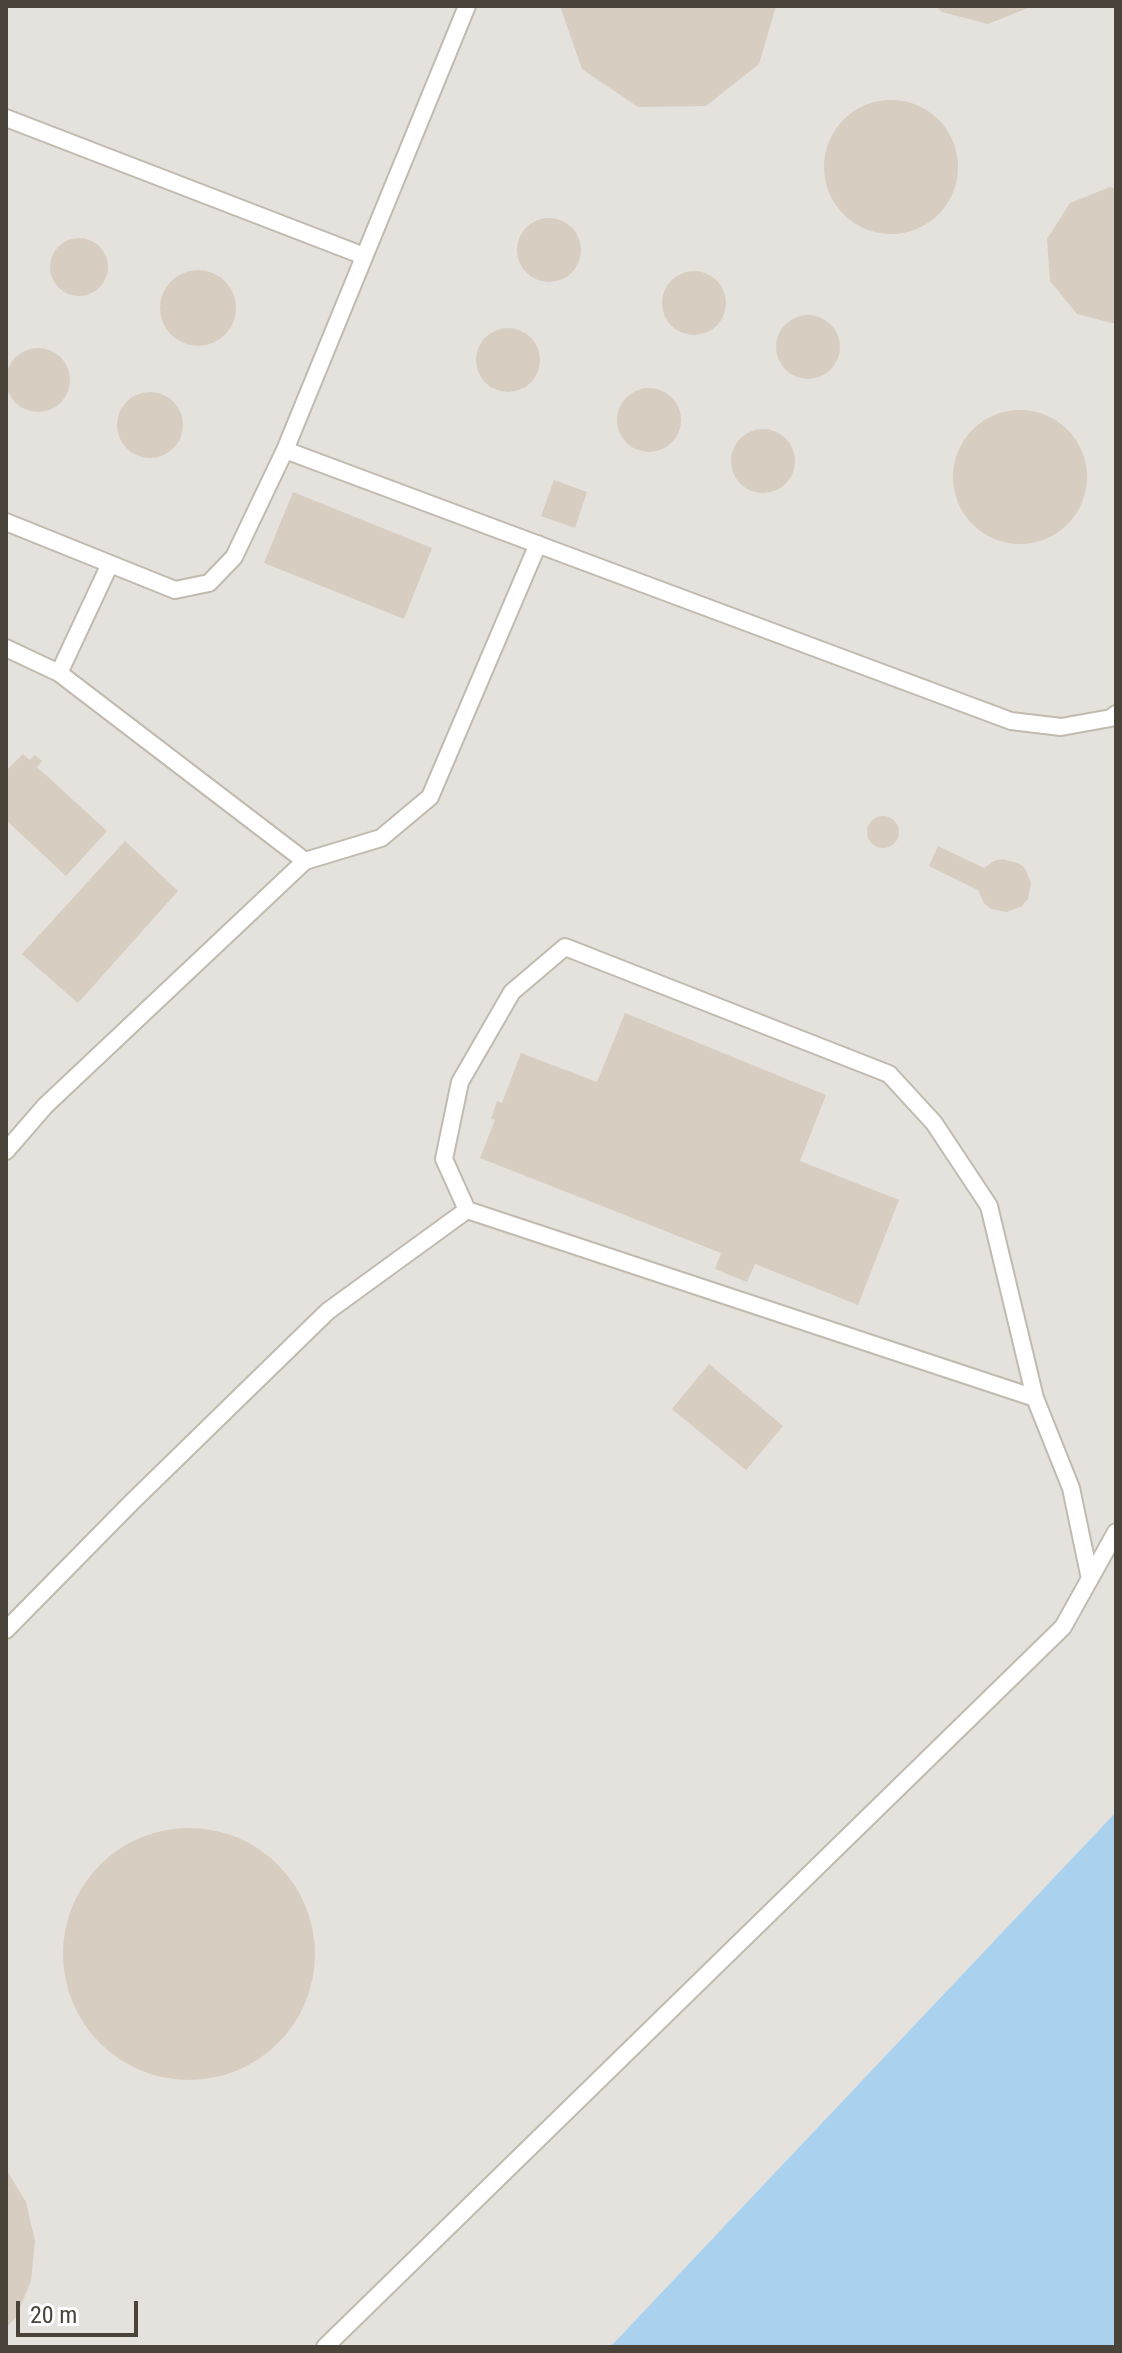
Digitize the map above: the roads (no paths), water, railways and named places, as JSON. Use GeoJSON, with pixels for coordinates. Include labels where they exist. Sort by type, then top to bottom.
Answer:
{"type":"FeatureCollection","features":[{"type":"Feature","properties":{"kind":"lane"},"geometry":{"type":"LineString","coordinates":[[6,522],[175,590],[209,583],[234,557],[285,450],[467,6]]}},
{"type":"Feature","properties":{"kind":"lane"},"geometry":{"type":"LineString","coordinates":[[6,118],[364,256]]}},
{"type":"Feature","properties":{"kind":"lane"},"geometry":{"type":"LineString","coordinates":[[285,450],[1011,721],[1061,727],[1111,718],[1116,714]]}},
{"type":"Feature","properties":{"kind":"lane"},"geometry":{"type":"LineString","coordinates":[[6,1151],[45,1106],[305,861],[381,838],[430,797],[538,544]]}},
{"type":"Feature","properties":{"kind":"lane"},"geometry":{"type":"LineString","coordinates":[[59,673],[110,564]]}},
{"type":"Feature","properties":{"kind":"lane"},"geometry":{"type":"LineString","coordinates":[[6,648],[59,673],[305,861]]}},
{"type":"Feature","properties":{"kind":"lane"},"geometry":{"type":"LineString","coordinates":[[1035,1398],[467,1210],[444,1159],[460,1082],[512,992],[565,947],[889,1074],[934,1123],[989,1206],[1035,1398],[1071,1488],[1090,1579]]}},
{"type":"Feature","properties":{"kind":"lane"},"geometry":{"type":"LineString","coordinates":[[6,1630],[328,1311],[467,1210]]}},
{"type":"Feature","properties":{"kind":"lane"},"geometry":{"type":"LineString","coordinates":[[325,2347],[1063,1627],[1116,1532]]}},
{"type":"Feature","properties":{"kind":"water"},"geometry":{"type":"Polygon","coordinates":[[[1116,1812],[1116,2347],[610,2347],[1116,1812]]]}}]}
